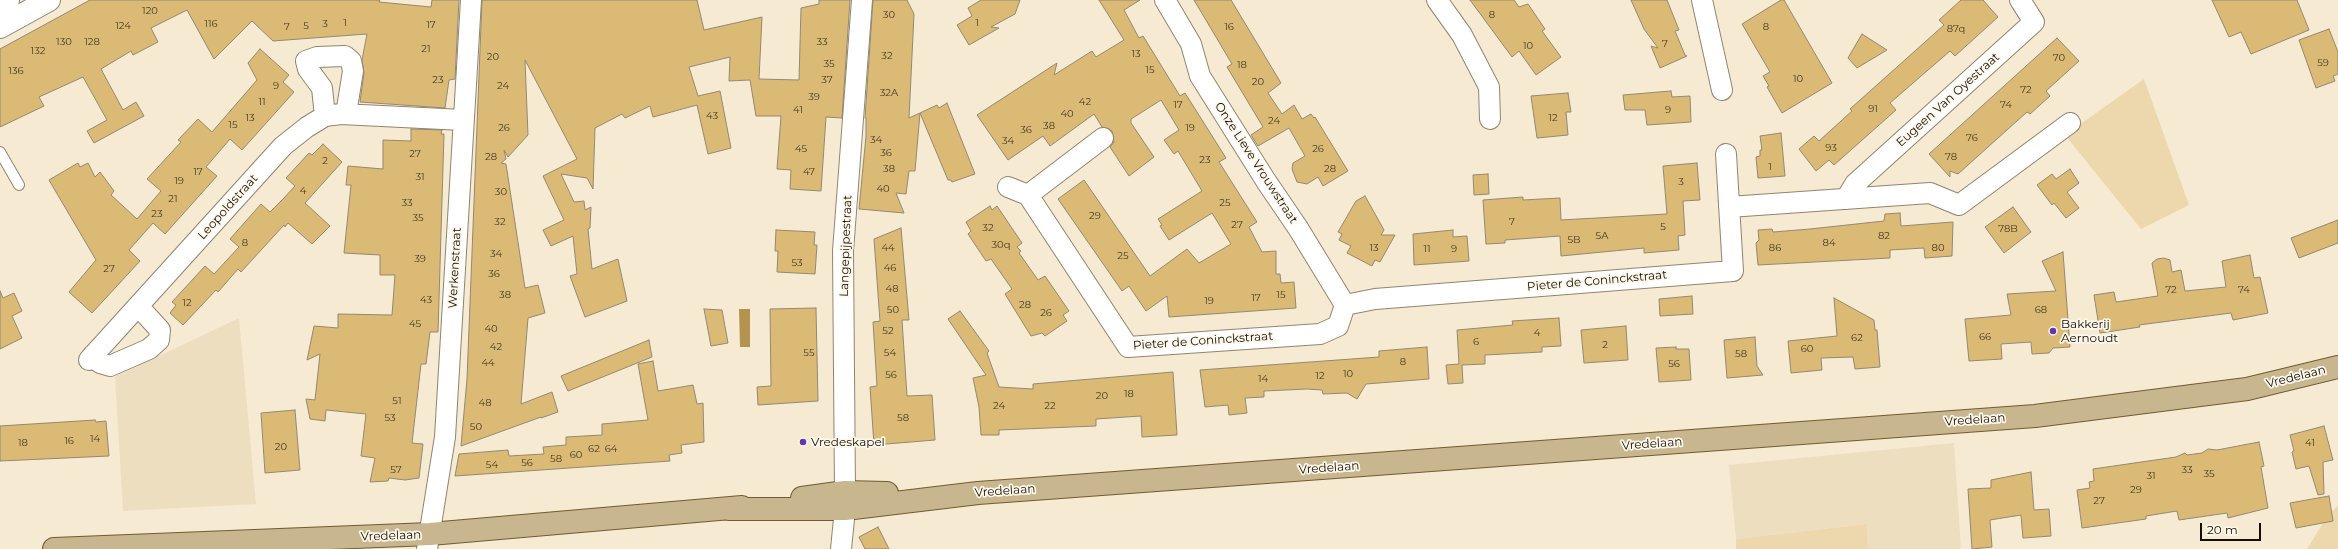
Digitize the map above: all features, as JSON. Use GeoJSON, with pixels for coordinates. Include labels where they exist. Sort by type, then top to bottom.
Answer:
{"type":"FeatureCollection","features":[{"type":"Feature","properties":{"kind":"main road","name":"Vredelaan"},"geometry":{"type":"LineString","coordinates":[[54,549],[429,542],[728,509],[845,500],[962,495],[2036,416],[2247,389],[2338,367]]}},
{"type":"Feature","properties":{"kind":"street"},"geometry":{"type":"LineString","coordinates":[[0,4],[8,0]]}},
{"type":"Feature","properties":{"kind":"street"},"geometry":{"type":"LineString","coordinates":[[0,27],[50,0]]}},
{"type":"Feature","properties":{"kind":"street","name":"Werkenstraat"},"geometry":{"type":"LineString","coordinates":[[429,542],[445,437],[471,0]]}},
{"type":"Feature","properties":{"kind":"street","name":"Langepijpestraat"},"geometry":{"type":"LineString","coordinates":[[841,549],[845,500],[843,251],[862,0]]}},
{"type":"Feature","properties":{"kind":"street","name":"Onze Lieve Vrouwstraat"},"geometry":{"type":"LineString","coordinates":[[1165,0],[1191,44],[1200,76],[1266,181],[1298,228],[1345,305]]}},
{"type":"Feature","properties":{"kind":"street"},"geometry":{"type":"LineString","coordinates":[[1437,0],[1462,35],[1490,87],[1490,119]]}},
{"type":"Feature","properties":{"kind":"street"},"geometry":{"type":"LineString","coordinates":[[1702,0],[1722,90]]}},
{"type":"Feature","properties":{"kind":"street","name":"Eugeen Van Oyestraat"},"geometry":{"type":"LineString","coordinates":[[1846,199],[1855,184],[2034,22],[2020,0]]}},
{"type":"Feature","properties":{"kind":"street"},"geometry":{"type":"LineString","coordinates":[[325,116],[322,88],[308,69],[306,61],[317,57],[345,56],[351,61],[353,71],[346,114]]}},
{"type":"Feature","properties":{"kind":"street","name":"Leopoldstraat"},"geometry":{"type":"LineString","coordinates":[[138,306],[160,330],[159,340],[149,348],[110,366],[100,364],[91,357],[283,146],[307,126],[325,116],[346,114],[463,120]]}},
{"type":"Feature","properties":{"kind":"street"},"geometry":{"type":"LineString","coordinates":[[1729,207],[1930,193],[1959,205],[2070,123]]}},
{"type":"Feature","properties":{"kind":"street"},"geometry":{"type":"LineString","coordinates":[[1008,187],[1028,195],[1103,138]]}},
{"type":"Feature","properties":{"kind":"street","name":"Pieter de Coninckstraat"},"geometry":{"type":"LineString","coordinates":[[1028,195],[1128,347],[1320,334],[1338,326],[1345,305],[1375,299],[1733,271],[1726,154]]}},
{"type":"Feature","properties":{"kind":"lane"},"geometry":{"type":"LineString","coordinates":[[0,152],[19,185]]}},
{"type":"Feature","properties":{"kind":"shaded area"},"geometry":{"type":"Polygon","coordinates":[[[2144,79],[2189,205],[2141,229],[2065,135],[2144,79]]]}},
{"type":"Feature","properties":{"kind":"shaded area"},"geometry":{"type":"Polygon","coordinates":[[[739,309],[750,309],[750,347],[740,347],[739,309]]]}},
{"type":"Feature","properties":{"kind":"shaded area"},"geometry":{"type":"Polygon","coordinates":[[[239,318],[256,504],[123,511],[115,377],[239,318]]]}},
{"type":"Feature","properties":{"kind":"shaded area"},"geometry":{"type":"Polygon","coordinates":[[[1954,443],[1961,549],[1868,549],[1867,524],[1736,539],[1729,465],[1954,443]]]}},
{"type":"Feature","properties":{"kind":"shaded area"},"geometry":{"type":"Polygon","coordinates":[[[2338,506],[2338,549],[2307,549],[2328,515],[2338,506]]]}},
{"type":"Feature","properties":{"kind":"shaded area"},"geometry":{"type":"Polygon","coordinates":[[[1867,524],[1868,549],[1736,549],[1736,539],[1867,524]]]}},
{"type":"Feature","properties":{"kind":"building"},"geometry":{"type":"Polygon","coordinates":[[[90,0],[380,0],[379,2],[431,7],[432,0],[459,0],[455,79],[449,80],[445,108],[360,102],[364,73],[362,60],[367,34],[273,41],[252,21],[214,59],[187,10],[151,28],[158,42],[133,55],[131,51],[101,69],[123,110],[136,102],[144,116],[94,143],[87,131],[107,120],[83,77],[39,97],[44,106],[0,127],[0,49],[90,0]]]}},
{"type":"Feature","properties":{"kind":"building"},"geometry":{"type":"Polygon","coordinates":[[[482,0],[697,0],[704,30],[762,17],[759,79],[799,80],[801,8],[819,4],[819,0],[850,0],[842,118],[826,117],[821,191],[790,189],[791,170],[777,169],[781,116],[756,116],[750,80],[729,81],[730,57],[689,67],[698,96],[720,91],[731,148],[708,154],[697,105],[653,117],[650,106],[625,118],[622,114],[595,128],[593,189],[587,178],[561,174],[574,202],[584,201],[585,210],[591,207],[590,228],[588,229],[592,269],[618,259],[627,301],[585,317],[570,276],[577,274],[573,236],[551,246],[543,230],[564,220],[543,176],[577,159],[525,60],[528,135],[508,157],[504,150],[506,159],[501,163],[506,164],[525,288],[538,285],[545,313],[528,318],[521,404],[552,392],[558,412],[461,446],[467,379],[482,0]]]}},
{"type":"Feature","properties":{"kind":"building"},"geometry":{"type":"Polygon","coordinates":[[[873,0],[907,0],[914,14],[909,118],[920,113],[915,171],[909,171],[906,194],[896,193],[904,213],[859,209],[866,136],[865,118],[873,0]]]}},
{"type":"Feature","properties":{"kind":"building"},"geometry":{"type":"Polygon","coordinates":[[[981,0],[1020,0],[1015,14],[991,27],[999,28],[969,45],[957,25],[972,16],[968,8],[981,0]]]}},
{"type":"Feature","properties":{"kind":"building"},"geometry":{"type":"Polygon","coordinates":[[[1099,0],[1140,0],[1124,10],[1139,38],[1143,36],[1180,96],[1185,93],[1226,158],[1219,162],[1257,222],[1249,227],[1262,252],[1276,251],[1276,274],[1280,274],[1281,283],[1294,282],[1296,308],[1169,317],[1167,296],[1146,311],[1129,286],[1122,291],[1058,199],[1084,180],[1150,276],[1187,249],[1199,263],[1231,244],[1212,213],[1169,240],[1160,226],[1162,225],[1158,219],[1202,191],[1178,151],[1174,154],[1164,140],[1179,130],[1161,100],[1131,119],[1131,123],[1154,157],[1129,176],[1110,147],[1114,142],[1112,131],[1102,127],[1094,114],[1050,146],[1043,136],[1008,160],[977,115],[1057,63],[1054,75],[1092,51],[1096,57],[1124,40],[1099,0]]]}},
{"type":"Feature","properties":{"kind":"building"},"geometry":{"type":"Polygon","coordinates":[[[1194,0],[1231,0],[1281,83],[1268,93],[1282,114],[1294,105],[1302,119],[1311,114],[1314,118],[1315,117],[1348,171],[1323,186],[1318,177],[1307,184],[1297,182],[1292,169],[1293,163],[1305,156],[1289,128],[1258,146],[1251,135],[1263,127],[1227,67],[1232,64],[1194,0]]]}},
{"type":"Feature","properties":{"kind":"building"},"geometry":{"type":"Polygon","coordinates":[[[1470,0],[1514,0],[1519,7],[1528,4],[1545,29],[1542,31],[1561,57],[1536,75],[1519,51],[1512,57],[1470,0]]]}},
{"type":"Feature","properties":{"kind":"building"},"geometry":{"type":"Polygon","coordinates":[[[1631,0],[1667,0],[1679,30],[1675,31],[1685,55],[1687,56],[1660,68],[1651,46],[1658,48],[1644,29],[1631,0]]]}},
{"type":"Feature","properties":{"kind":"building"},"geometry":{"type":"Polygon","coordinates":[[[1781,0],[1784,0],[1832,83],[1782,113],[1767,87],[1769,86],[1763,76],[1770,72],[1742,24],[1781,0]]]}},
{"type":"Feature","properties":{"kind":"building"},"geometry":{"type":"Polygon","coordinates":[[[1961,0],[1983,0],[1998,17],[1955,56],[1950,51],[1890,103],[1896,110],[1834,165],[1829,160],[1816,171],[1799,149],[1814,136],[1819,141],[1852,111],[1850,109],[1944,25],[1939,20],[1961,0]]]}},
{"type":"Feature","properties":{"kind":"building"},"geometry":{"type":"Polygon","coordinates":[[[2212,0],[2297,0],[2309,30],[2251,54],[2241,32],[2229,37],[2212,0]]]}},
{"type":"Feature","properties":{"kind":"building"},"geometry":{"type":"Polygon","coordinates":[[[2329,29],[2338,52],[2338,74],[2333,76],[2335,81],[2316,88],[2299,40],[2329,29]]]}},
{"type":"Feature","properties":{"kind":"building"},"geometry":{"type":"Polygon","coordinates":[[[1862,34],[1887,50],[1857,68],[1848,58],[1862,34]]]}},
{"type":"Feature","properties":{"kind":"building"},"geometry":{"type":"Polygon","coordinates":[[[2057,38],[2079,61],[2046,91],[2050,96],[2030,114],[2027,112],[1958,174],[1950,171],[1950,177],[1929,154],[2057,38]]]}},
{"type":"Feature","properties":{"kind":"building"},"geometry":{"type":"Polygon","coordinates":[[[260,49],[289,75],[283,82],[294,92],[242,150],[230,139],[206,167],[217,176],[165,234],[153,223],[129,250],[140,261],[92,313],[69,292],[96,260],[49,180],[78,163],[80,167],[88,163],[95,177],[100,172],[114,191],[111,195],[137,219],[161,191],[147,179],[181,142],[178,140],[198,119],[212,132],[257,80],[248,63],[260,49]]]}},
{"type":"Feature","properties":{"kind":"building"},"geometry":{"type":"Polygon","coordinates":[[[1671,91],[1672,97],[1690,96],[1691,122],[1647,125],[1645,110],[1625,110],[1623,95],[1671,91]]]}},
{"type":"Feature","properties":{"kind":"building"},"geometry":{"type":"Polygon","coordinates":[[[1568,93],[1571,112],[1566,112],[1568,135],[1537,138],[1531,96],[1568,93]]]}},
{"type":"Feature","properties":{"kind":"building"},"geometry":{"type":"Polygon","coordinates":[[[947,103],[975,174],[952,182],[951,180],[948,180],[920,113],[937,105],[939,108],[947,103]]]}},
{"type":"Feature","properties":{"kind":"building"},"geometry":{"type":"Polygon","coordinates":[[[411,129],[442,130],[441,134],[444,134],[438,332],[430,332],[426,364],[421,364],[412,443],[423,444],[419,478],[405,480],[389,478],[388,481],[370,482],[375,458],[361,456],[366,414],[326,410],[325,421],[310,419],[306,399],[315,400],[320,354],[307,360],[314,326],[338,328],[338,314],[392,315],[395,275],[380,275],[380,255],[344,253],[351,185],[346,185],[348,166],[383,169],[383,140],[411,141],[411,129]]]}},
{"type":"Feature","properties":{"kind":"building"},"geometry":{"type":"Polygon","coordinates":[[[1781,133],[1785,176],[1758,178],[1756,157],[1760,156],[1760,150],[1762,150],[1760,136],[1781,133]]]}},
{"type":"Feature","properties":{"kind":"building"},"geometry":{"type":"Polygon","coordinates":[[[323,144],[342,162],[305,203],[330,226],[312,244],[288,223],[285,227],[284,225],[241,272],[238,269],[218,292],[216,290],[183,325],[170,313],[176,305],[172,302],[205,266],[214,274],[239,247],[230,239],[261,204],[270,212],[283,199],[295,186],[286,178],[309,153],[312,155],[323,144]]]}},
{"type":"Feature","properties":{"kind":"building"},"geometry":{"type":"Polygon","coordinates":[[[1697,163],[1700,200],[1683,201],[1685,235],[1678,236],[1679,250],[1644,253],[1644,248],[1561,256],[1560,236],[1505,240],[1505,243],[1486,244],[1483,200],[1523,197],[1523,200],[1560,198],[1561,220],[1667,214],[1663,166],[1697,163]]]}},
{"type":"Feature","properties":{"kind":"building"},"geometry":{"type":"Polygon","coordinates":[[[2070,169],[2079,183],[2067,192],[2079,208],[2066,218],[2054,203],[2052,205],[2037,185],[2052,174],[2056,179],[2070,169]]]}},
{"type":"Feature","properties":{"kind":"building"},"geometry":{"type":"Polygon","coordinates":[[[1488,174],[1489,194],[1474,195],[1473,175],[1488,174]]]}},
{"type":"Feature","properties":{"kind":"building"},"geometry":{"type":"Polygon","coordinates":[[[1365,196],[1384,230],[1381,235],[1395,235],[1380,262],[1375,260],[1372,266],[1347,253],[1351,246],[1339,240],[1342,234],[1338,232],[1356,201],[1365,196]]]}},
{"type":"Feature","properties":{"kind":"building"},"geometry":{"type":"Polygon","coordinates":[[[990,206],[992,210],[997,206],[1022,243],[1017,247],[1021,251],[1019,253],[1038,280],[1045,276],[1069,311],[1063,315],[1067,321],[1045,336],[1042,333],[1031,336],[1005,294],[1012,289],[991,259],[986,261],[968,234],[971,231],[966,222],[990,206]]]}},
{"type":"Feature","properties":{"kind":"building"},"geometry":{"type":"Polygon","coordinates":[[[2013,207],[2031,232],[2004,253],[1985,227],[2013,207]]]}},
{"type":"Feature","properties":{"kind":"building"},"geometry":{"type":"Polygon","coordinates":[[[1900,213],[1901,226],[1953,222],[1952,256],[1925,258],[1924,248],[1890,250],[1890,258],[1758,265],[1756,243],[1759,240],[1758,230],[1772,229],[1773,232],[1884,221],[1885,214],[1900,213]]]}},
{"type":"Feature","properties":{"kind":"building"},"geometry":{"type":"Polygon","coordinates":[[[2338,220],[2338,243],[2299,258],[2291,238],[2338,220]]]}},
{"type":"Feature","properties":{"kind":"building"},"geometry":{"type":"Polygon","coordinates":[[[901,228],[909,320],[902,320],[907,396],[932,395],[935,440],[874,445],[870,387],[877,386],[873,322],[880,321],[874,239],[901,228]]]}},
{"type":"Feature","properties":{"kind":"building"},"geometry":{"type":"Polygon","coordinates":[[[776,230],[815,232],[814,245],[817,245],[815,274],[777,272],[778,251],[775,251],[776,230]]]}},
{"type":"Feature","properties":{"kind":"building"},"geometry":{"type":"Polygon","coordinates":[[[1453,230],[1453,237],[1467,236],[1469,261],[1414,265],[1413,234],[1453,230]]]}},
{"type":"Feature","properties":{"kind":"building"},"geometry":{"type":"Polygon","coordinates":[[[2063,252],[2070,347],[2053,348],[2049,353],[2032,354],[2031,342],[2001,344],[2002,359],[1969,361],[1965,319],[2011,315],[2007,294],[2056,291],[2042,261],[2063,252]]]}},
{"type":"Feature","properties":{"kind":"building"},"geometry":{"type":"Polygon","coordinates":[[[2250,255],[2254,278],[2260,277],[2268,313],[2233,320],[2231,313],[2139,325],[2140,327],[2100,333],[2094,295],[2114,292],[2116,302],[2158,296],[2152,263],[2157,259],[2164,258],[2170,260],[2172,272],[2181,270],[2185,291],[2226,287],[2222,261],[2250,255]]]}},
{"type":"Feature","properties":{"kind":"building"},"geometry":{"type":"Polygon","coordinates":[[[0,291],[3,298],[14,293],[22,311],[12,316],[22,338],[0,349],[0,291]]]}},
{"type":"Feature","properties":{"kind":"building"},"geometry":{"type":"Polygon","coordinates":[[[1692,296],[1693,314],[1660,316],[1659,299],[1692,296]]]}},
{"type":"Feature","properties":{"kind":"building"},"geometry":{"type":"Polygon","coordinates":[[[1834,298],[1874,320],[1875,330],[1877,330],[1880,367],[1855,369],[1853,357],[1821,358],[1822,370],[1791,373],[1788,341],[1837,336],[1834,298]]]}},
{"type":"Feature","properties":{"kind":"building"},"geometry":{"type":"Polygon","coordinates":[[[816,308],[818,401],[758,405],[757,387],[771,386],[770,309],[816,308]]]}},
{"type":"Feature","properties":{"kind":"building"},"geometry":{"type":"Polygon","coordinates":[[[704,309],[722,310],[728,343],[711,346],[704,309]]]}},
{"type":"Feature","properties":{"kind":"building"},"geometry":{"type":"Polygon","coordinates":[[[960,311],[989,351],[987,353],[999,387],[1033,389],[1033,384],[1173,372],[1177,435],[1142,437],[1141,416],[1096,419],[1096,426],[999,430],[999,435],[981,435],[979,407],[973,378],[986,375],[948,319],[960,311]]]}},
{"type":"Feature","properties":{"kind":"building"},"geometry":{"type":"Polygon","coordinates":[[[1559,318],[1561,346],[1542,347],[1542,352],[1485,355],[1485,364],[1462,365],[1463,383],[1448,384],[1446,365],[1459,364],[1457,330],[1513,325],[1512,321],[1559,318]]]}},
{"type":"Feature","properties":{"kind":"building"},"geometry":{"type":"Polygon","coordinates":[[[1626,326],[1628,360],[1584,363],[1581,330],[1626,326]]]}},
{"type":"Feature","properties":{"kind":"building"},"geometry":{"type":"Polygon","coordinates":[[[1755,337],[1757,366],[1763,375],[1727,378],[1724,340],[1755,337]]]}},
{"type":"Feature","properties":{"kind":"building"},"geometry":{"type":"Polygon","coordinates":[[[649,340],[652,357],[568,391],[561,376],[649,340]]]}},
{"type":"Feature","properties":{"kind":"building"},"geometry":{"type":"Polygon","coordinates":[[[1427,347],[1429,379],[1366,384],[1357,399],[1347,393],[1323,394],[1322,390],[1307,389],[1264,391],[1264,397],[1245,398],[1247,413],[1229,415],[1228,405],[1205,407],[1200,370],[1379,357],[1379,351],[1427,347]]]}},
{"type":"Feature","properties":{"kind":"building"},"geometry":{"type":"Polygon","coordinates":[[[1676,347],[1676,349],[1689,349],[1691,380],[1659,382],[1656,348],[1676,347]]]}},
{"type":"Feature","properties":{"kind":"building"},"geometry":{"type":"Polygon","coordinates":[[[653,361],[658,391],[693,385],[697,404],[703,403],[704,442],[681,445],[682,453],[669,455],[670,461],[455,476],[459,454],[508,450],[509,456],[544,454],[543,447],[566,445],[566,437],[602,435],[602,424],[648,420],[638,364],[653,361]]]}},
{"type":"Feature","properties":{"kind":"building"},"geometry":{"type":"Polygon","coordinates":[[[295,410],[300,470],[265,473],[261,413],[295,410]]]}},
{"type":"Feature","properties":{"kind":"building"},"geometry":{"type":"Polygon","coordinates":[[[95,420],[96,422],[106,421],[109,456],[0,461],[0,426],[95,420]]]}},
{"type":"Feature","properties":{"kind":"building"},"geometry":{"type":"Polygon","coordinates":[[[2324,426],[2333,460],[2323,462],[2324,494],[2318,495],[2309,466],[2296,469],[2290,435],[2324,426]]]}},
{"type":"Feature","properties":{"kind":"building"},"geometry":{"type":"Polygon","coordinates":[[[2259,442],[2264,466],[2261,467],[2268,508],[2228,518],[2227,513],[2179,520],[2177,511],[2146,516],[2146,519],[2082,528],[2077,490],[2090,488],[2089,482],[2094,481],[2093,469],[2176,457],[2185,453],[2187,455],[2202,453],[2208,449],[2217,450],[2259,442]]]}},
{"type":"Feature","properties":{"kind":"building"},"geometry":{"type":"Polygon","coordinates":[[[2031,472],[2034,510],[2049,509],[2051,536],[2023,538],[2021,515],[1990,520],[1992,547],[1972,549],[1968,489],[1991,488],[1991,480],[2031,472]]]}},
{"type":"Feature","properties":{"kind":"building"},"geometry":{"type":"Polygon","coordinates":[[[2329,496],[2333,521],[2296,528],[2290,503],[2329,496]]]}},
{"type":"Feature","properties":{"kind":"building"},"geometry":{"type":"Polygon","coordinates":[[[878,527],[889,549],[865,549],[859,537],[878,527]]]}},
{"type":"Feature","properties":{"kind":"place","name":"Bakkerij Aernoudt"},"geometry":{"type":"Point","coordinates":[2053,331]}},
{"type":"Feature","properties":{"kind":"place","name":"Vredeskapel"},"geometry":{"type":"Point","coordinates":[803,442]}}]}
